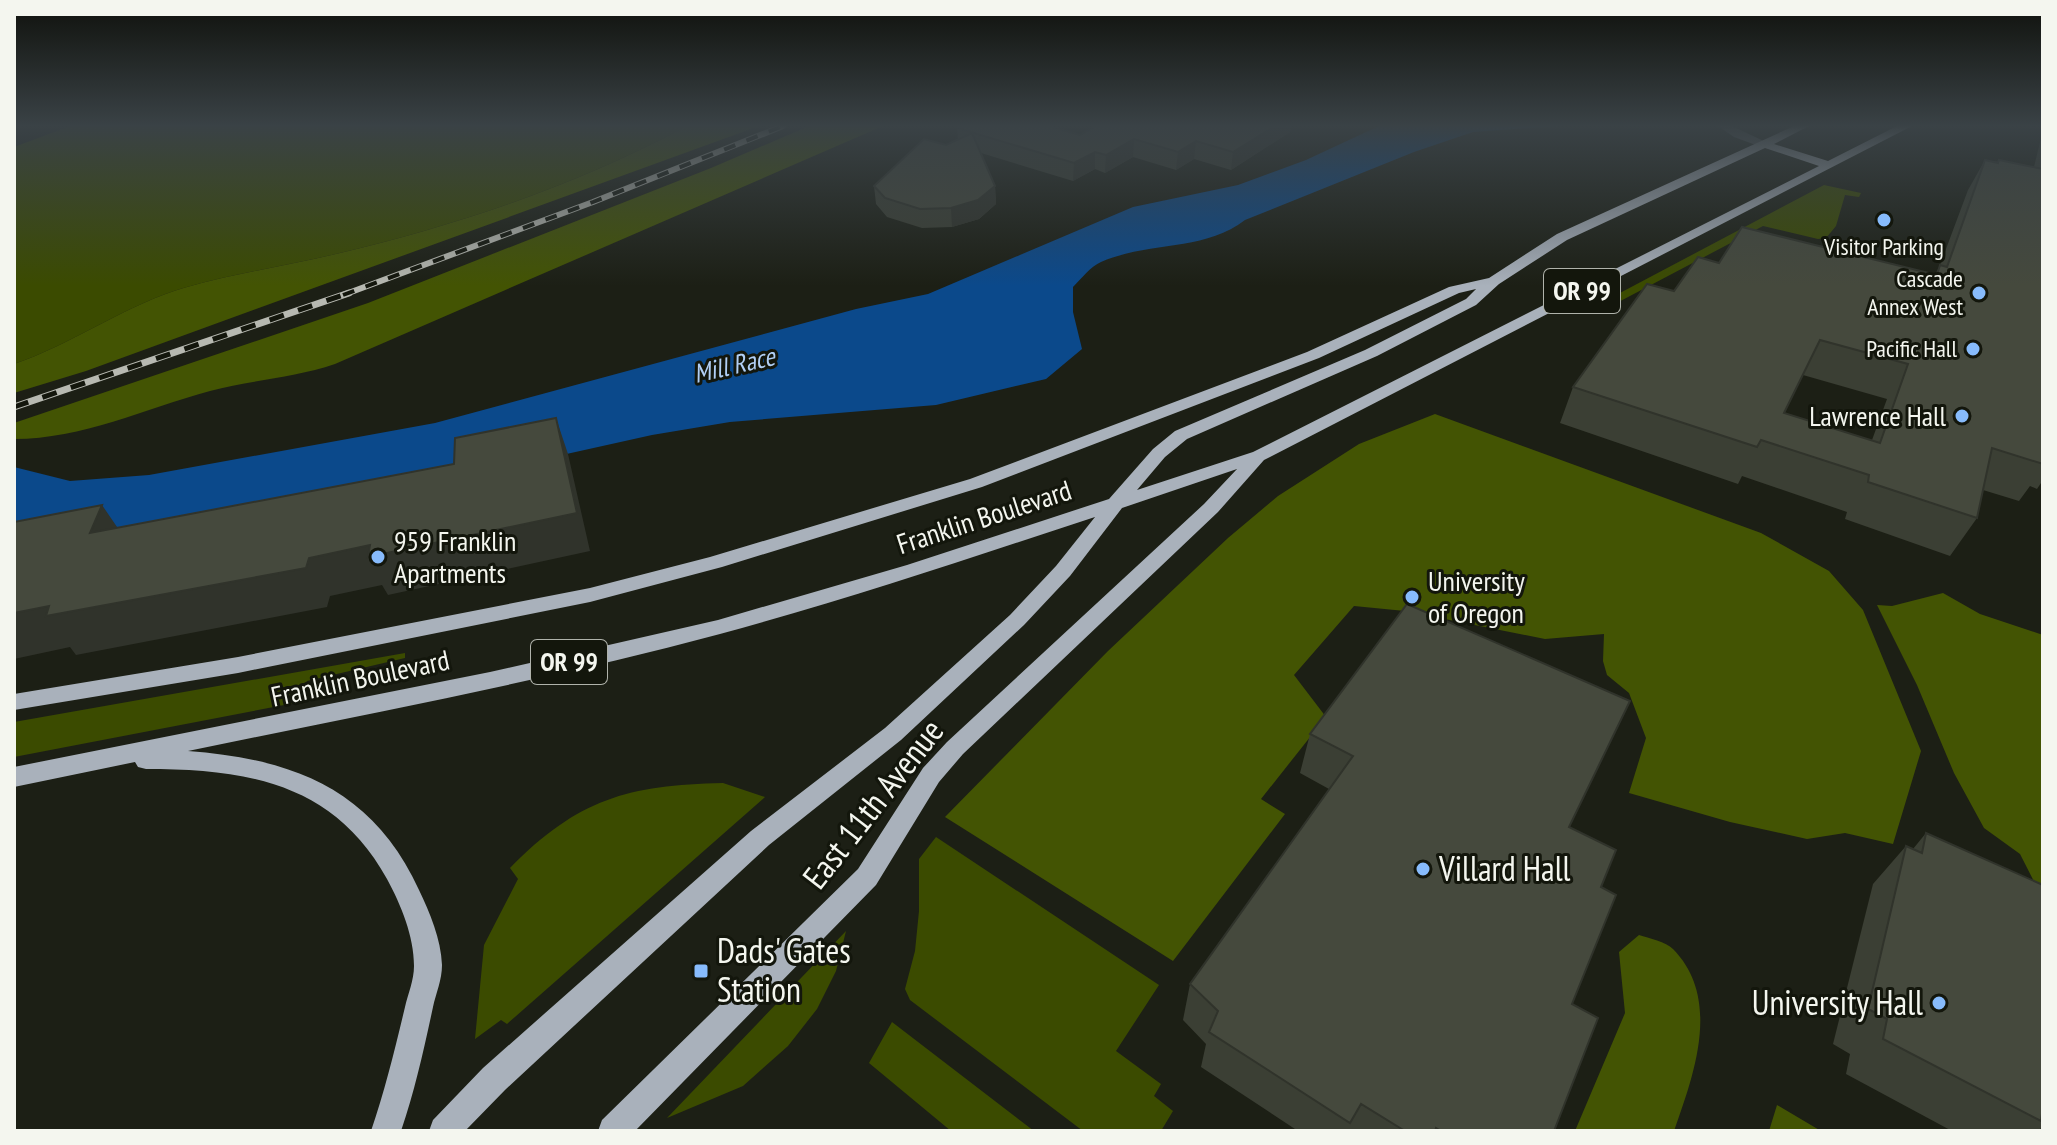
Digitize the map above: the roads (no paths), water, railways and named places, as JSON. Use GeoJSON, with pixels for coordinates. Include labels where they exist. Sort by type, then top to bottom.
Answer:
{"type":"FeatureCollection","features":[{"type":"Feature","properties":{"kind":"main road","name":"Franklin Boulevard"},"geometry":{"type":"LineString","coordinates":[[14,702],[238,665],[590,595],[715,562],[976,483],[1313,355],[1454,290],[1494,281],[1562,237],[1687,179]]}},
{"type":"Feature","properties":{"kind":"main road","name":"Franklin Boulevard"},"geometry":{"type":"LineString","coordinates":[[14,777],[490,680],[718,627],[914,570],[1113,506],[1259,456],[1800,179]]}},
{"type":"Feature","properties":{"kind":"main road","name":"East 11th Avenue"},"geometry":{"type":"LineString","coordinates":[[444,1131],[494,1079],[760,838],[893,734],[1017,620],[1063,571],[1159,453],[1181,435],[1371,353],[1471,302],[1494,281]]}},
{"type":"Feature","properties":{"kind":"main road","name":"East 11th Avenue"},"geometry":{"type":"LineString","coordinates":[[613,1131],[867,877],[931,775],[955,748],[1211,508],[1259,456]]}},
{"type":"Feature","properties":{"kind":"main road"},"geometry":{"type":"LineString","coordinates":[[86,762],[200,758],[249,765],[294,780],[337,802],[369,830],[396,867],[417,912],[428,966],[400,1097],[386,1131]]}},
{"type":"Feature","properties":{"kind":"water","name":"Mill Race"},"geometry":{"type":"Polygon","coordinates":[[[1253,179],[1346,179],[1245,220],[1212,237],[1119,255],[1101,262],[1073,287],[1073,312],[1082,349],[1046,379],[936,405],[730,422],[652,435],[14,577],[14,467],[70,481],[149,475],[435,423],[856,309],[928,294],[1133,207],[1253,179]]]}},
{"type":"Feature","properties":{"kind":"railway"},"geometry":{"type":"LineString","coordinates":[[343,295],[649,179]]}},
{"type":"Feature","properties":{"kind":"railway"},"geometry":{"type":"LineString","coordinates":[[14,407],[349,293]]}},
{"type":"Feature","properties":{"kind":"place","name":"Visitor Parking"},"geometry":{"type":"Point","coordinates":[1884,220]}},
{"type":"Feature","properties":{"kind":"place","name":"Cascade Annex West"},"geometry":{"type":"Point","coordinates":[1979,293]}},
{"type":"Feature","properties":{"kind":"place","name":"Pacific Hall"},"geometry":{"type":"Point","coordinates":[1973,349]}},
{"type":"Feature","properties":{"kind":"place","name":"Lawrence Hall"},"geometry":{"type":"Point","coordinates":[1962,416]}},
{"type":"Feature","properties":{"kind":"place","name":"959 Franklin Apartments"},"geometry":{"type":"Point","coordinates":[378,557]}},
{"type":"Feature","properties":{"kind":"place","name":"University of Oregon"},"geometry":{"type":"Point","coordinates":[1412,597]}},
{"type":"Feature","properties":{"kind":"place","name":"Villard Hall"},"geometry":{"type":"Point","coordinates":[1423,869]}},
{"type":"Feature","properties":{"kind":"place","name":"Dads' Gates Station"},"geometry":{"type":"Point","coordinates":[701,971]}},
{"type":"Feature","properties":{"kind":"place","name":"University Hall"},"geometry":{"type":"Point","coordinates":[1939,1003]}}]}
